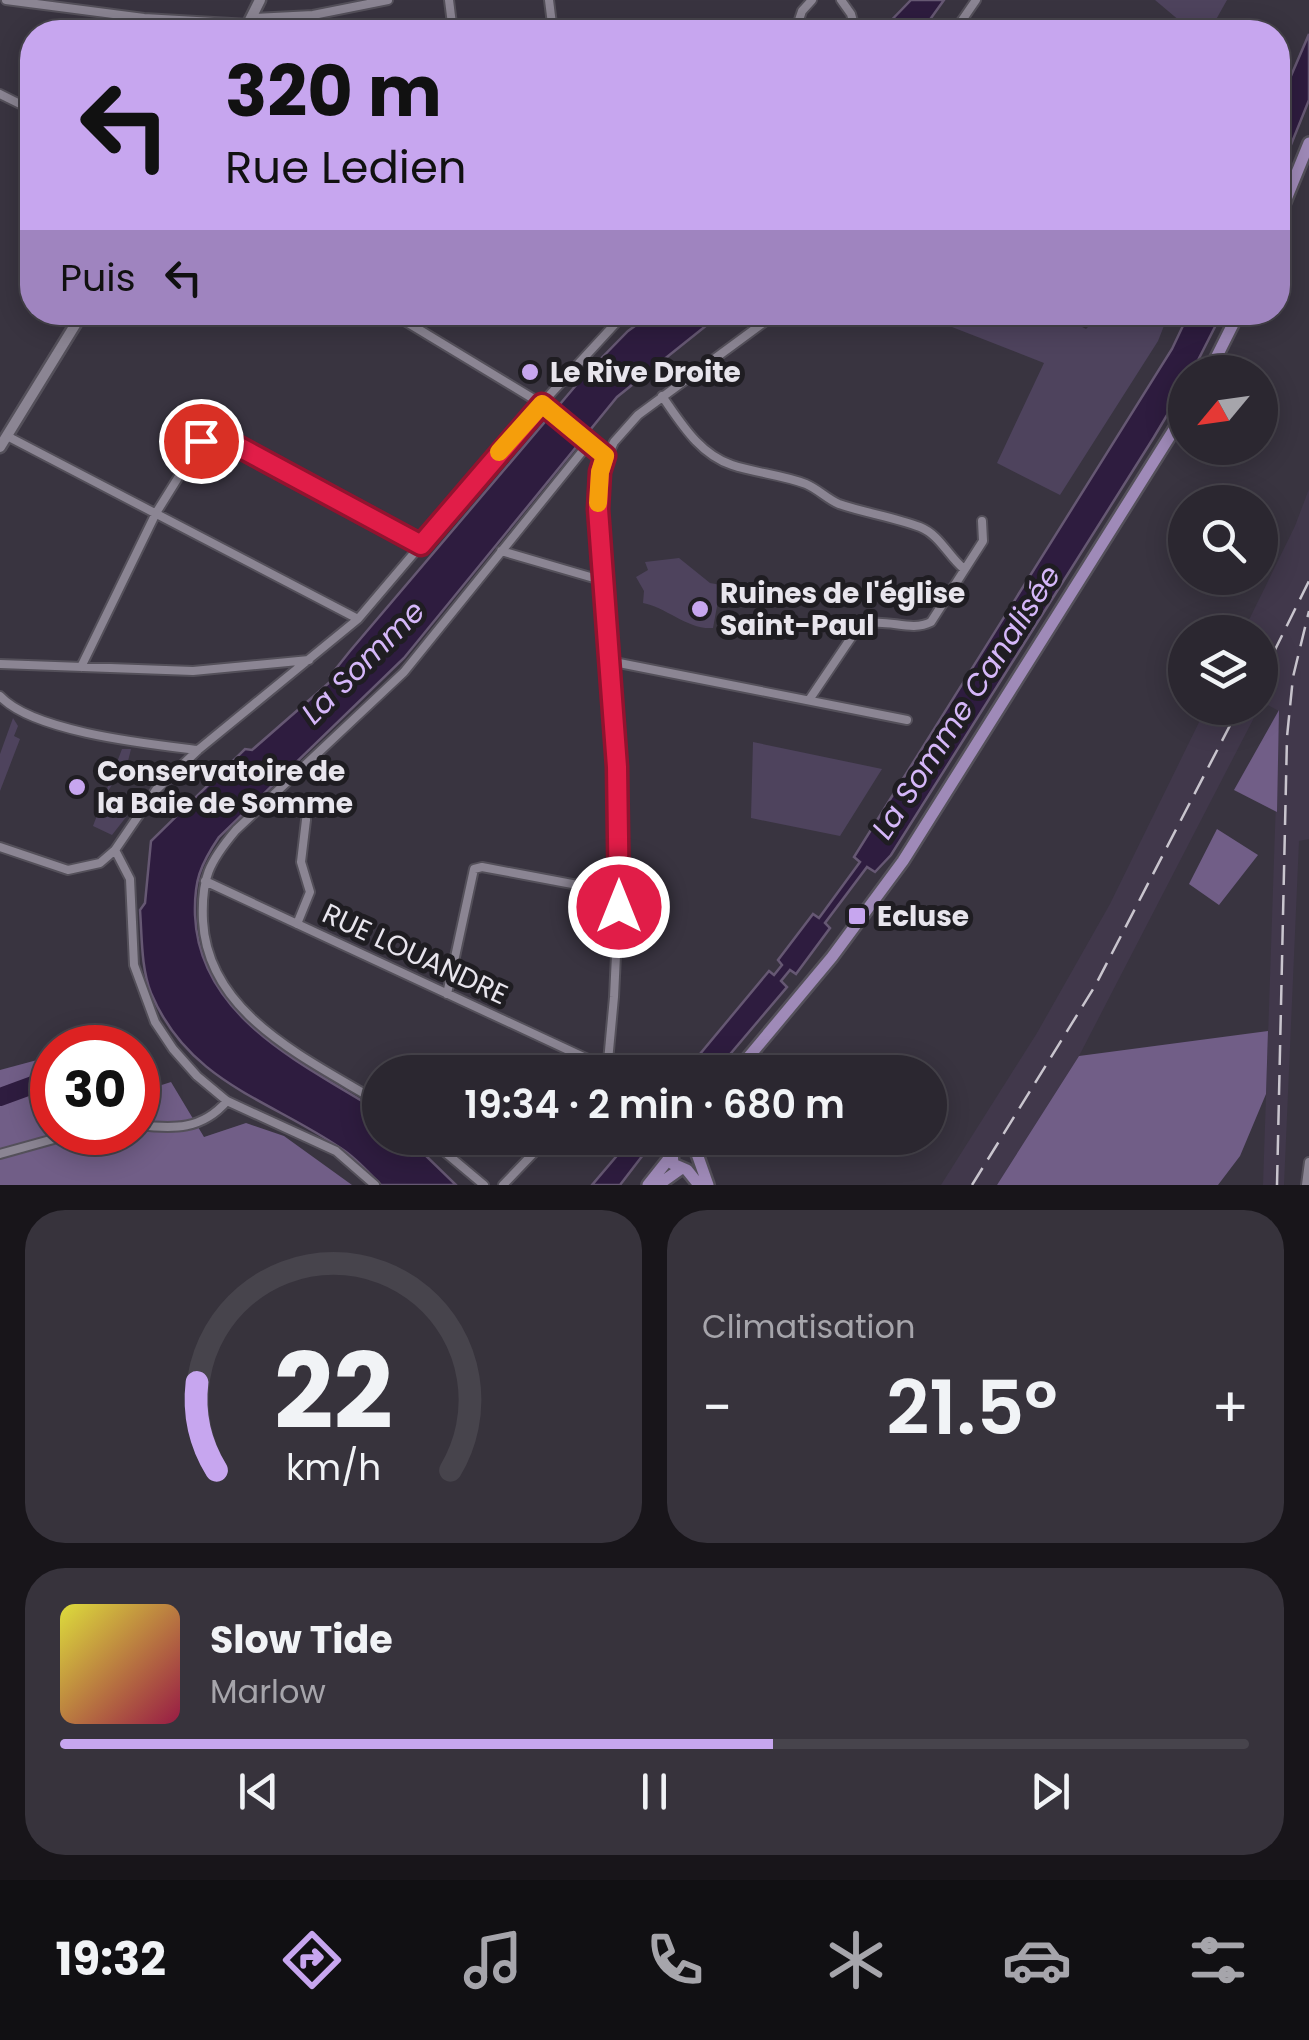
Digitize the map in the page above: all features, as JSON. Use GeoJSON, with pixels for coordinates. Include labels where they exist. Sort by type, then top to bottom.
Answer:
{"type":"FeatureCollection","features":[{"type":"Feature","properties":{"kind":"main road"},"geometry":{"type":"LineString","coordinates":[[1290,189],[1309,142]]}},
{"type":"Feature","properties":{"kind":"main road"},"geometry":{"type":"LineString","coordinates":[[1218,355],[1232,325]]}},
{"type":"Feature","properties":{"kind":"main road"},"geometry":{"type":"LineString","coordinates":[[750,1055],[904,861],[1168,439]]}},
{"type":"Feature","properties":{"kind":"main road"},"geometry":{"type":"LineString","coordinates":[[760,1055],[804,991]]}},
{"type":"Feature","properties":{"kind":"main road"},"geometry":{"type":"LineString","coordinates":[[648,1185],[677,1155]]}},
{"type":"Feature","properties":{"kind":"main road"},"geometry":{"type":"LineString","coordinates":[[679,1155],[673,1164],[699,1185]]}},
{"type":"Feature","properties":{"kind":"main road"},"geometry":{"type":"LineString","coordinates":[[658,1185],[694,1167],[689,1155]]}},
{"type":"Feature","properties":{"kind":"main road"},"geometry":{"type":"LineString","coordinates":[[690,1155],[708,1185]]}},
{"type":"Feature","properties":{"kind":"street"},"geometry":{"type":"LineString","coordinates":[[6,0],[174,20]]}},
{"type":"Feature","properties":{"kind":"street"},"geometry":{"type":"LineString","coordinates":[[280,20],[388,0]]}},
{"type":"Feature","properties":{"kind":"street"},"geometry":{"type":"LineString","coordinates":[[0,448],[75,325]]}},
{"type":"Feature","properties":{"kind":"street"},"geometry":{"type":"LineString","coordinates":[[411,325],[542,404],[605,456]]}},
{"type":"Feature","properties":{"kind":"street"},"geometry":{"type":"LineString","coordinates":[[0,846],[68,870],[100,862],[115,850],[156,790],[198,750],[358,618],[614,325]]}},
{"type":"Feature","properties":{"kind":"street"},"geometry":{"type":"LineString","coordinates":[[608,1055],[620,893],[617,767],[598,509],[600,472],[605,456],[631,422],[760,325]]}},
{"type":"Feature","properties":{"kind":"street"},"geometry":{"type":"LineString","coordinates":[[662,396],[688,432],[714,456],[729,464],[808,485],[826,499],[845,506],[922,527],[964,568]]}},
{"type":"Feature","properties":{"kind":"street"},"geometry":{"type":"LineString","coordinates":[[81,667],[156,513],[201,441],[217,435],[421,545]]}},
{"type":"Feature","properties":{"kind":"street"},"geometry":{"type":"LineString","coordinates":[[7,436],[358,618]]}},
{"type":"Feature","properties":{"kind":"street"},"geometry":{"type":"LineString","coordinates":[[362,1092],[288,1047],[246,1014],[219,979],[204,934],[204,882],[212,860],[236,830],[404,672],[586,441]]}},
{"type":"Feature","properties":{"kind":"street"},"geometry":{"type":"LineString","coordinates":[[809,700],[857,629],[872,622],[926,626],[984,541],[982,521]]}},
{"type":"Feature","properties":{"kind":"street"},"geometry":{"type":"LineString","coordinates":[[501,550],[604,581]]}},
{"type":"Feature","properties":{"kind":"street"},"geometry":{"type":"LineString","coordinates":[[0,664],[192,671],[309,660]]}},
{"type":"Feature","properties":{"kind":"street"},"geometry":{"type":"LineString","coordinates":[[610,661],[906,720]]}},
{"type":"Feature","properties":{"kind":"street"},"geometry":{"type":"LineString","coordinates":[[0,696],[11,706],[67,728],[118,740],[198,750]]}},
{"type":"Feature","properties":{"kind":"street"},"geometry":{"type":"LineString","coordinates":[[297,924],[310,892],[301,862],[306,820]]}},
{"type":"Feature","properties":{"kind":"street"},"geometry":{"type":"LineString","coordinates":[[115,850],[130,878],[131,951],[142,993],[155,1022],[197,1076],[227,1101],[336,1151],[375,1185]]}},
{"type":"Feature","properties":{"kind":"street"},"geometry":{"type":"LineString","coordinates":[[447,994],[474,870],[482,867],[620,893]]}},
{"type":"Feature","properties":{"kind":"street","name":"RUE LOUANDRE"},"geometry":{"type":"LineString","coordinates":[[204,882],[575,1055]]}},
{"type":"Feature","properties":{"kind":"street"},"geometry":{"type":"LineString","coordinates":[[160,1127],[192,1126],[205,1121],[227,1101]]}},
{"type":"Feature","properties":{"kind":"street"},"geometry":{"type":"LineString","coordinates":[[0,1154],[30,1146]]}},
{"type":"Feature","properties":{"kind":"street"},"geometry":{"type":"LineString","coordinates":[[448,1155],[484,1185]]}},
{"type":"Feature","properties":{"kind":"street"},"geometry":{"type":"LineString","coordinates":[[503,1185],[532,1155]]}},
{"type":"Feature","properties":{"kind":"street"},"geometry":{"type":"LineString","coordinates":[[1306,1185],[1309,1162]]}},
{"type":"Feature","properties":{"kind":"shaded area"},"geometry":{"type":"Polygon","coordinates":[[[1155,0],[1227,0],[1216,20],[1179,20],[1155,0]]]}},
{"type":"Feature","properties":{"kind":"shaded area"},"geometry":{"type":"Polygon","coordinates":[[[1078,325],[1086,329],[1090,325],[1164,325],[1158,341],[1060,495],[997,463],[1044,363],[952,327],[1078,325]]]}},
{"type":"Feature","properties":{"kind":"shaded area"},"geometry":{"type":"Polygon","coordinates":[[[1309,489],[1309,839],[1299,841],[1284,1185],[1263,1185],[1279,711],[1278,615],[1251,615],[1261,595],[1278,595],[1278,561],[1309,489]]]}},
{"type":"Feature","properties":{"kind":"shaded area"},"geometry":{"type":"Polygon","coordinates":[[[679,558],[710,583],[721,585],[713,628],[695,626],[643,603],[644,591],[636,577],[648,570],[645,562],[679,558]]]}},
{"type":"Feature","properties":{"kind":"shaded area"},"geometry":{"type":"Polygon","coordinates":[[[1279,710],[1277,812],[1234,790],[1271,725],[1278,725],[1279,710]]]}},
{"type":"Feature","properties":{"kind":"shaded area"},"geometry":{"type":"Polygon","coordinates":[[[13,718],[18,726],[14,736],[20,739],[0,791],[0,754],[13,718]]]}},
{"type":"Feature","properties":{"kind":"shaded area"},"geometry":{"type":"Polygon","coordinates":[[[1198,725],[1250,725],[1079,1056],[997,1185],[941,1185],[1037,1033],[1110,904],[1198,725]]]}},
{"type":"Feature","properties":{"kind":"shaded area"},"geometry":{"type":"Polygon","coordinates":[[[753,742],[882,769],[840,836],[751,818],[753,742]]]}},
{"type":"Feature","properties":{"kind":"shaded area"},"geometry":{"type":"Polygon","coordinates":[[[122,749],[131,749],[128,761],[106,794],[130,812],[112,835],[93,826],[122,749]]]}},
{"type":"Feature","properties":{"kind":"shaded area"},"geometry":{"type":"Polygon","coordinates":[[[1217,829],[1258,855],[1219,905],[1189,884],[1217,829]]]}},
{"type":"Feature","properties":{"kind":"shaded area"},"geometry":{"type":"Polygon","coordinates":[[[1268,1031],[1266,1094],[1240,1156],[1218,1185],[997,1185],[1079,1056],[1268,1031]]]}},
{"type":"Feature","properties":{"kind":"shaded area"},"geometry":{"type":"Polygon","coordinates":[[[30,1062],[30,1155],[160,1155],[160,1086],[171,1082],[204,1137],[246,1123],[284,1136],[352,1185],[0,1185],[0,1070],[30,1062]]]}},
{"type":"Feature","properties":{"kind":"water"},"geometry":{"type":"Polygon","coordinates":[[[911,0],[944,0],[930,20],[892,20],[911,0]]]}},
{"type":"Feature","properties":{"kind":"water"},"geometry":{"type":"Polygon","coordinates":[[[1309,34],[1309,100],[1290,147],[1290,78],[1309,34]]]}},
{"type":"Feature","properties":{"kind":"water","name":"La Somme"},"geometry":{"type":"Polygon","coordinates":[[[636,325],[707,325],[617,397],[404,658],[219,837],[200,874],[195,915],[201,951],[215,982],[235,1010],[289,1056],[362,1101],[362,1155],[425,1155],[456,1185],[381,1185],[342,1149],[209,1069],[167,1023],[151,993],[142,952],[140,910],[145,903],[151,841],[245,749],[252,750],[331,681],[330,676],[350,651],[583,377],[636,325]]]}},
{"type":"Feature","properties":{"kind":"water"},"geometry":{"type":"Polygon","coordinates":[[[1183,325],[1216,325],[1201,355],[1168,355],[1183,325]]]}},
{"type":"Feature","properties":{"kind":"water","name":"La Somme Canalisée"},"geometry":{"type":"Polygon","coordinates":[[[1168,355],[1168,414],[891,855],[875,872],[867,867],[825,923],[830,928],[796,974],[790,970],[781,981],[787,987],[729,1055],[699,1055],[769,971],[774,975],[782,965],[778,960],[813,914],[819,918],[860,862],[854,857],[1168,355]]]}},
{"type":"Feature","properties":{"kind":"water"},"geometry":{"type":"Polygon","coordinates":[[[618,1155],[643,1155],[620,1185],[592,1185],[618,1155]]]}},
{"type":"Feature","properties":{"kind":"waterway"},"geometry":{"type":"LineString","coordinates":[[0,1097],[30,1086]]}},
{"type":"Feature","properties":{"kind":"railway"},"geometry":{"type":"LineString","coordinates":[[1278,644],[1309,581]]}},
{"type":"Feature","properties":{"kind":"railway"},"geometry":{"type":"LineString","coordinates":[[1277,1185],[1287,737],[1293,677],[1309,611]]}},
{"type":"Feature","properties":{"kind":"railway"},"geometry":{"type":"LineString","coordinates":[[972,1185],[1095,986],[1230,725]]}},
{"type":"Feature","properties":{"kind":"slow traffic"},"geometry":{"type":"LineString","coordinates":[[499,452],[542,404],[605,456],[598,503]]}},
{"type":"Feature","properties":{"kind":"place","name":"Le Rive Droite"},"geometry":{"type":"Point","coordinates":[530,372]}},
{"type":"Feature","properties":{"kind":"place","name":"Ruines de l'église Saint-Paul"},"geometry":{"type":"Point","coordinates":[700,609]}},
{"type":"Feature","properties":{"kind":"place","name":"Conservatoire de la Baie de Somme"},"geometry":{"type":"Point","coordinates":[77,787]}},
{"type":"Feature","properties":{"kind":"place","name":"Ecluse"},"geometry":{"type":"Point","coordinates":[857,916]}},
{"type":"Feature","properties":{"kind":"route"},"geometry":{"type":"LineString","coordinates":[[201,441],[217,435],[421,545],[542,404],[605,456],[598,509],[617,767],[619,907]]}}]}
